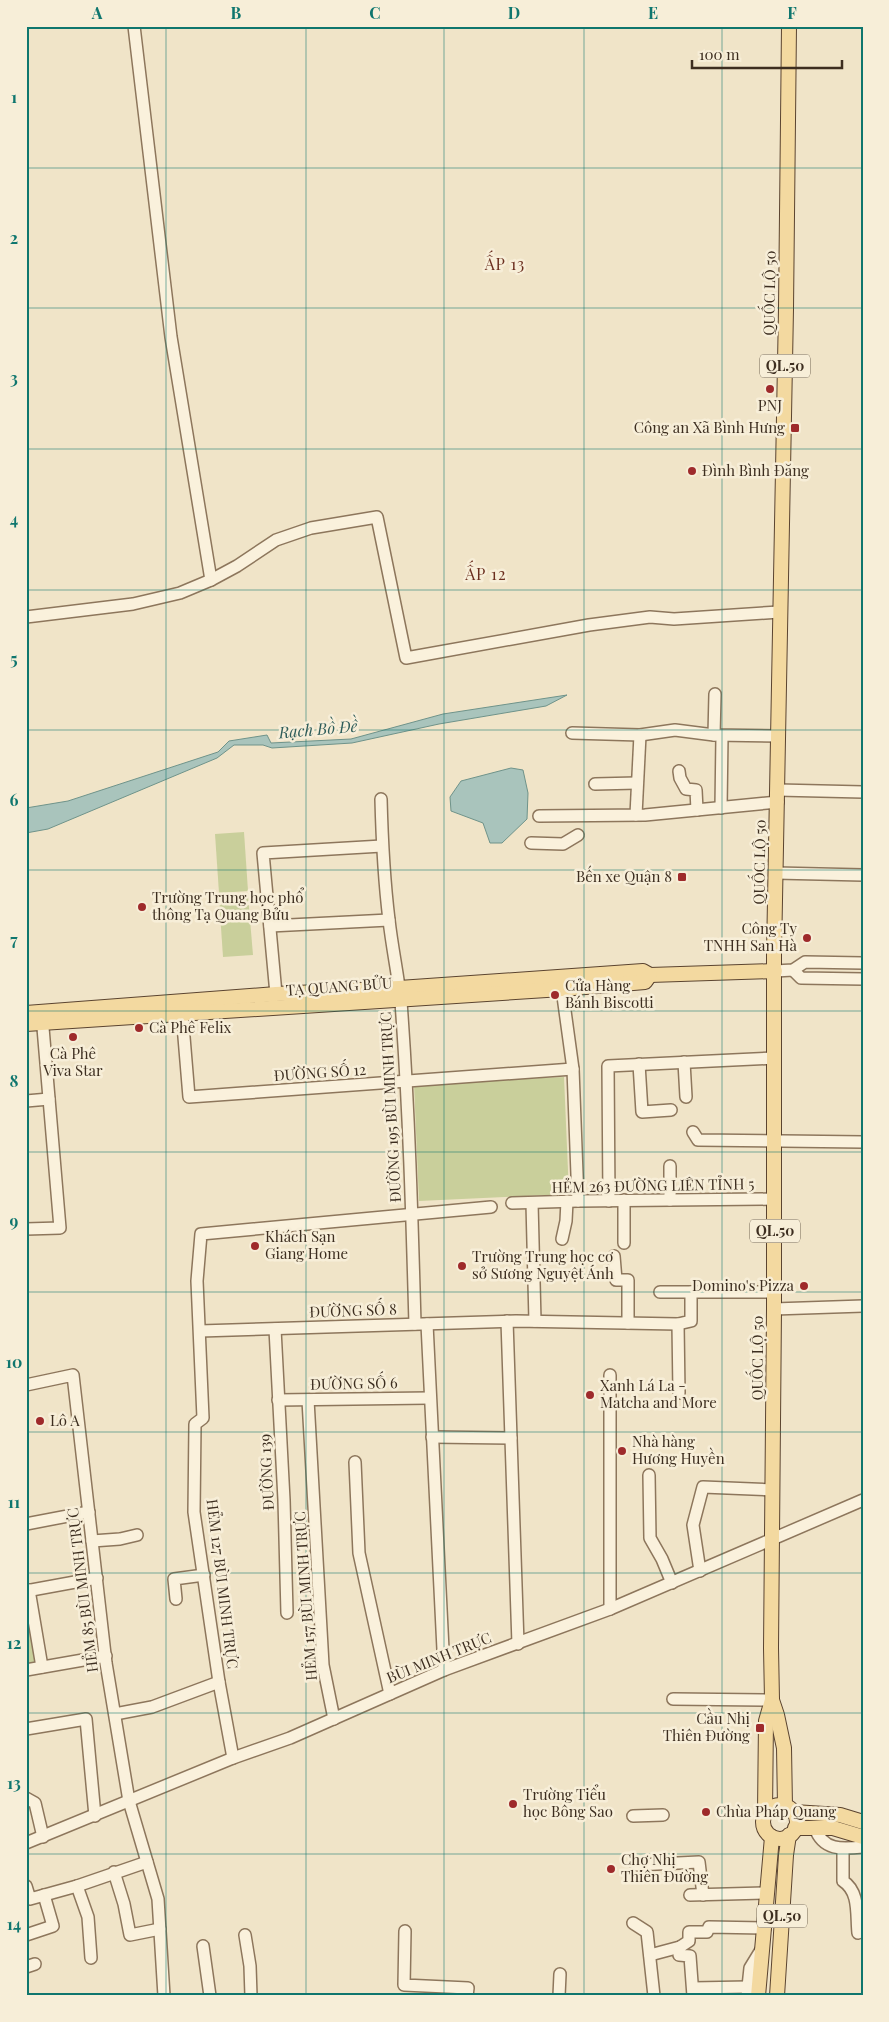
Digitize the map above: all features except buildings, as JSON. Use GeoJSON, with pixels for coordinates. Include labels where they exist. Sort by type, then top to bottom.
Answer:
{"type":"FeatureCollection","features":[{"type":"Feature","properties":{"kind":"main road","name":"QUỐC LỘ 50"},"geometry":{"type":"LineString","coordinates":[[765,1812],[766,1721],[772,1700],[774,1058],[789,26]]}},
{"type":"Feature","properties":{"kind":"main road","name":"TẠ QUANG BỬU"},"geometry":{"type":"LineString","coordinates":[[26,1013],[42,1017],[182,1013],[400,994],[582,974],[643,971],[650,975],[775,971]]}},
{"type":"Feature","properties":{"kind":"main road","name":"TẠ QUANG BỬU"},"geometry":{"type":"LineString","coordinates":[[26,1024],[42,1017],[276,994],[400,994],[562,989],[645,982],[650,975]]}},
{"type":"Feature","properties":{"kind":"main road","name":"QUỐC LỘ 50"},"geometry":{"type":"LineString","coordinates":[[751,1993],[763,1946],[768,1893],[784,1835],[796,1822],[789,1809],[784,1748],[772,1700]]}},
{"type":"Feature","properties":{"kind":"main road"},"geometry":{"type":"LineString","coordinates":[[765,1812],[774,1805],[789,1809],[840,1815],[863,1822]]}},
{"type":"Feature","properties":{"kind":"main road","name":"QL.50"},"geometry":{"type":"LineString","coordinates":[[765,1812],[763,1826],[784,1835]]}},
{"type":"Feature","properties":{"kind":"main road"},"geometry":{"type":"LineString","coordinates":[[784,1835],[815,1828],[844,1830],[863,1837]]}},
{"type":"Feature","properties":{"kind":"main road","name":"QUỐC LỘ 50"},"geometry":{"type":"LineString","coordinates":[[777,1996],[786,1856],[784,1835]]}},
{"type":"Feature","properties":{"kind":"street"},"geometry":{"type":"LineString","coordinates":[[134,26],[171,336],[211,580]]}},
{"type":"Feature","properties":{"kind":"street"},"geometry":{"type":"LineString","coordinates":[[26,617],[133,604],[180,592],[211,580],[237,566],[276,540],[311,528],[377,517],[406,658],[589,624],[650,618],[674,619],[779,612]]}},
{"type":"Feature","properties":{"kind":"street"},"geometry":{"type":"LineString","coordinates":[[715,694],[722,808]]}},
{"type":"Feature","properties":{"kind":"street"},"geometry":{"type":"LineString","coordinates":[[572,733],[640,734],[674,730],[718,736],[779,736]]}},
{"type":"Feature","properties":{"kind":"street"},"geometry":{"type":"LineString","coordinates":[[636,815],[640,734]]}},
{"type":"Feature","properties":{"kind":"street"},"geometry":{"type":"LineString","coordinates":[[679,772],[686,789],[696,790],[697,810]]}},
{"type":"Feature","properties":{"kind":"street"},"geometry":{"type":"LineString","coordinates":[[595,784],[637,783]]}},
{"type":"Feature","properties":{"kind":"street"},"geometry":{"type":"LineString","coordinates":[[539,816],[636,815],[722,808],[778,796],[863,792]]}},
{"type":"Feature","properties":{"kind":"street","name":"ĐƯỜNG 195 BÙI MINH TRỰC"},"geometry":{"type":"LineString","coordinates":[[382,798],[382,846],[389,920],[400,994],[406,1082],[411,1214],[430,1398],[444,1670]]}},
{"type":"Feature","properties":{"kind":"street"},"geometry":{"type":"LineString","coordinates":[[531,843],[563,844],[578,835]]}},
{"type":"Feature","properties":{"kind":"street"},"geometry":{"type":"LineString","coordinates":[[276,994],[263,853],[382,846]]}},
{"type":"Feature","properties":{"kind":"street"},"geometry":{"type":"LineString","coordinates":[[776,873],[863,874]]}},
{"type":"Feature","properties":{"kind":"street"},"geometry":{"type":"LineString","coordinates":[[270,926],[389,920]]}},
{"type":"Feature","properties":{"kind":"street","name":"TẠ QUANG BỬU"},"geometry":{"type":"LineString","coordinates":[[775,971],[794,970],[805,962],[863,963]]}},
{"type":"Feature","properties":{"kind":"street","name":"TẠ QUANG BỬU"},"geometry":{"type":"LineString","coordinates":[[794,970],[801,978],[863,979]]}},
{"type":"Feature","properties":{"kind":"street"},"geometry":{"type":"LineString","coordinates":[[562,989],[573,1069],[573,1201],[562,1239]]}},
{"type":"Feature","properties":{"kind":"street","name":"ĐƯỜNG SỐ 12"},"geometry":{"type":"LineString","coordinates":[[182,1013],[189,1097],[573,1069]]}},
{"type":"Feature","properties":{"kind":"street"},"geometry":{"type":"LineString","coordinates":[[26,1229],[60,1228],[42,1017]]}},
{"type":"Feature","properties":{"kind":"street"},"geometry":{"type":"LineString","coordinates":[[610,1200],[608,1066],[774,1058]]}},
{"type":"Feature","properties":{"kind":"street"},"geometry":{"type":"LineString","coordinates":[[684,1062],[686,1097]]}},
{"type":"Feature","properties":{"kind":"street"},"geometry":{"type":"LineString","coordinates":[[639,1064],[642,1112],[671,1110]]}},
{"type":"Feature","properties":{"kind":"street"},"geometry":{"type":"LineString","coordinates":[[26,1101],[48,1100]]}},
{"type":"Feature","properties":{"kind":"street"},"geometry":{"type":"LineString","coordinates":[[694,1132],[698,1140],[863,1142]]}},
{"type":"Feature","properties":{"kind":"street"},"geometry":{"type":"LineString","coordinates":[[670,1166],[670,1200]]}},
{"type":"Feature","properties":{"kind":"street","name":"HẺM 263 ĐƯỜNG LIÊN TỈNH 5"},"geometry":{"type":"LineString","coordinates":[[512,1203],[610,1200],[775,1200]]}},
{"type":"Feature","properties":{"kind":"street"},"geometry":{"type":"LineString","coordinates":[[624,1200],[624,1243]]}},
{"type":"Feature","properties":{"kind":"street"},"geometry":{"type":"LineString","coordinates":[[532,1203],[535,1321]]}},
{"type":"Feature","properties":{"kind":"street"},"geometry":{"type":"LineString","coordinates":[[200,1331],[197,1280],[200,1234],[491,1207]]}},
{"type":"Feature","properties":{"kind":"street"},"geometry":{"type":"LineString","coordinates":[[614,1256],[616,1280],[628,1280],[628,1323]]}},
{"type":"Feature","properties":{"kind":"street"},"geometry":{"type":"LineString","coordinates":[[660,1292],[774,1292]]}},
{"type":"Feature","properties":{"kind":"street"},"geometry":{"type":"LineString","coordinates":[[679,1393],[678,1324],[691,1322],[691,1292]]}},
{"type":"Feature","properties":{"kind":"street"},"geometry":{"type":"LineString","coordinates":[[774,1309],[863,1306]]}},
{"type":"Feature","properties":{"kind":"street"},"geometry":{"type":"LineString","coordinates":[[507,1321],[518,1644]]}},
{"type":"Feature","properties":{"kind":"street","name":"ĐƯỜNG SỐ 8"},"geometry":{"type":"LineString","coordinates":[[200,1331],[507,1321],[678,1324]]}},
{"type":"Feature","properties":{"kind":"street","name":"ĐƯỜNG 139"},"geometry":{"type":"LineString","coordinates":[[275,1329],[284,1500],[287,1613]]}},
{"type":"Feature","properties":{"kind":"street","name":"HẺM 127 BÙI MINH TRỰC"},"geometry":{"type":"LineString","coordinates":[[200,1331],[203,1418],[194,1424],[194,1512],[219,1682],[233,1758]]}},
{"type":"Feature","properties":{"kind":"street","name":"HẺM 85 BÙI MINH TRỰC"},"geometry":{"type":"LineString","coordinates":[[26,1385],[73,1375],[106,1656],[129,1801],[158,1899],[164,1996]]}},
{"type":"Feature","properties":{"kind":"street"},"geometry":{"type":"LineString","coordinates":[[610,1375],[610,1609]]}},
{"type":"Feature","properties":{"kind":"street","name":"ĐƯỜNG SỐ 6"},"geometry":{"type":"LineString","coordinates":[[278,1400],[430,1398]]}},
{"type":"Feature","properties":{"kind":"street","name":"HẺM 157 BÙI MINH TRỰC"},"geometry":{"type":"LineString","coordinates":[[308,1400],[323,1665],[334,1719]]}},
{"type":"Feature","properties":{"kind":"street"},"geometry":{"type":"LineString","coordinates":[[432,1437],[511,1438]]}},
{"type":"Feature","properties":{"kind":"street"},"geometry":{"type":"LineString","coordinates":[[355,1462],[359,1553],[390,1694]]}},
{"type":"Feature","properties":{"kind":"street"},"geometry":{"type":"LineString","coordinates":[[649,1475],[650,1538],[662,1559],[672,1583]]}},
{"type":"Feature","properties":{"kind":"street"},"geometry":{"type":"LineString","coordinates":[[700,1571],[693,1524],[703,1487],[772,1490]]}},
{"type":"Feature","properties":{"kind":"street","name":"BÙI MINH TRỰC"},"geometry":{"type":"LineString","coordinates":[[26,1843],[233,1758],[290,1738],[444,1670],[610,1609],[863,1500]]}},
{"type":"Feature","properties":{"kind":"street"},"geometry":{"type":"LineString","coordinates":[[26,1524],[89,1512]]}},
{"type":"Feature","properties":{"kind":"street"},"geometry":{"type":"LineString","coordinates":[[92,1541],[120,1540],[137,1535]]}},
{"type":"Feature","properties":{"kind":"street"},"geometry":{"type":"LineString","coordinates":[[176,1599],[174,1579],[204,1575]]}},
{"type":"Feature","properties":{"kind":"street"},"geometry":{"type":"LineString","coordinates":[[42,1667],[28,1591],[96,1578]]}},
{"type":"Feature","properties":{"kind":"street"},"geometry":{"type":"LineString","coordinates":[[26,1670],[106,1656]]}},
{"type":"Feature","properties":{"kind":"street"},"geometry":{"type":"LineString","coordinates":[[115,1714],[152,1707],[219,1682]]}},
{"type":"Feature","properties":{"kind":"street"},"geometry":{"type":"LineString","coordinates":[[673,1699],[772,1700]]}},
{"type":"Feature","properties":{"kind":"street"},"geometry":{"type":"LineString","coordinates":[[26,1728],[86,1719],[95,1816]]}},
{"type":"Feature","properties":{"kind":"street"},"geometry":{"type":"LineString","coordinates":[[26,1798],[34,1803],[43,1837]]}},
{"type":"Feature","properties":{"kind":"street"},"geometry":{"type":"LineString","coordinates":[[633,1816],[663,1815]]}},
{"type":"Feature","properties":{"kind":"street"},"geometry":{"type":"LineString","coordinates":[[815,1828],[821,1841],[843,1849],[863,1847]]}},
{"type":"Feature","properties":{"kind":"street"},"geometry":{"type":"LineString","coordinates":[[843,1849],[843,1881],[851,1886],[855,1896],[858,1933]]}},
{"type":"Feature","properties":{"kind":"street"},"geometry":{"type":"LineString","coordinates":[[26,1886],[28,1900],[77,1886],[147,1862]]}},
{"type":"Feature","properties":{"kind":"street"},"geometry":{"type":"LineString","coordinates":[[636,1864],[699,1862],[703,1895]]}},
{"type":"Feature","properties":{"kind":"street"},"geometry":{"type":"LineString","coordinates":[[114,1872],[124,1904],[130,1935],[160,1929]]}},
{"type":"Feature","properties":{"kind":"street"},"geometry":{"type":"LineString","coordinates":[[77,1886],[88,1916],[91,1958]]}},
{"type":"Feature","properties":{"kind":"street"},"geometry":{"type":"LineString","coordinates":[[690,1895],[768,1893]]}},
{"type":"Feature","properties":{"kind":"street"},"geometry":{"type":"LineString","coordinates":[[26,1935],[53,1926],[44,1895]]}},
{"type":"Feature","properties":{"kind":"street"},"geometry":{"type":"LineString","coordinates":[[633,1923],[647,1932],[654,1996]]}},
{"type":"Feature","properties":{"kind":"street"},"geometry":{"type":"LineString","coordinates":[[650,1955],[666,1949],[680,1947],[689,1941],[689,1932],[707,1932],[709,1927],[765,1928]]}},
{"type":"Feature","properties":{"kind":"street"},"geometry":{"type":"LineString","coordinates":[[405,1931],[404,1985],[468,1992]]}},
{"type":"Feature","properties":{"kind":"street"},"geometry":{"type":"LineString","coordinates":[[245,1934],[250,1966],[251,1996]]}},
{"type":"Feature","properties":{"kind":"street"},"geometry":{"type":"LineString","coordinates":[[203,1946],[210,1996]]}},
{"type":"Feature","properties":{"kind":"street"},"geometry":{"type":"LineString","coordinates":[[680,1947],[679,1955],[690,1956],[693,1992],[751,1993]]}},
{"type":"Feature","properties":{"kind":"street"},"geometry":{"type":"LineString","coordinates":[[559,1996],[560,1974]]}},
{"type":"Feature","properties":{"kind":"green space"},"geometry":{"type":"Polygon","coordinates":[[[244,832],[248,891],[219,893],[215,834],[244,832]]]}},
{"type":"Feature","properties":{"kind":"green space"},"geometry":{"type":"Polygon","coordinates":[[[248,896],[253,955],[223,957],[219,898],[248,896]]]}},
{"type":"Feature","properties":{"kind":"green space"},"geometry":{"type":"Polygon","coordinates":[[[564,1077],[569,1194],[419,1201],[414,1084],[564,1077]]]}},
{"type":"Feature","properties":{"kind":"green space"},"geometry":{"type":"Polygon","coordinates":[[[26,1603],[38,1663],[26,1665],[26,1603]]]}},
{"type":"Feature","properties":{"kind":"water"},"geometry":{"type":"Polygon","coordinates":[[[567,695],[546,706],[439,724],[352,743],[272,748],[263,745],[234,745],[217,758],[48,829],[26,833],[26,808],[68,801],[218,752],[229,741],[267,735],[271,743],[351,739],[443,714],[567,695]]]}},
{"type":"Feature","properties":{"kind":"water"},"geometry":{"type":"Polygon","coordinates":[[[511,768],[523,770],[528,793],[527,819],[502,843],[490,843],[483,823],[451,811],[450,797],[461,781],[511,768]]]}},
{"type":"Feature","properties":{"kind":"place","name":"PNJ"},"geometry":{"type":"Point","coordinates":[770,389]}},
{"type":"Feature","properties":{"kind":"place","name":"Công an Xã Bình Hưng"},"geometry":{"type":"Point","coordinates":[795,428]}},
{"type":"Feature","properties":{"kind":"place","name":"Đình Bình Đăng"},"geometry":{"type":"Point","coordinates":[692,471]}},
{"type":"Feature","properties":{"kind":"place","name":"Bến xe Quận 8"},"geometry":{"type":"Point","coordinates":[682,877]}},
{"type":"Feature","properties":{"kind":"place","name":"Trường Trung học phổ thông Tạ Quang Bửu"},"geometry":{"type":"Point","coordinates":[142,907]}},
{"type":"Feature","properties":{"kind":"place","name":"Công Ty TNHH San Hà"},"geometry":{"type":"Point","coordinates":[807,938]}},
{"type":"Feature","properties":{"kind":"place","name":"Cửa Hàng Bánh Biscotti"},"geometry":{"type":"Point","coordinates":[555,995]}},
{"type":"Feature","properties":{"kind":"place","name":"Cà Phê Felix"},"geometry":{"type":"Point","coordinates":[139,1028]}},
{"type":"Feature","properties":{"kind":"place","name":"Cà Phê Viva Star"},"geometry":{"type":"Point","coordinates":[73,1037]}},
{"type":"Feature","properties":{"kind":"place","name":"Khách Sạn Giang Home"},"geometry":{"type":"Point","coordinates":[255,1246]}},
{"type":"Feature","properties":{"kind":"place","name":"Trường Trung học cơ sở Sương Nguyệt Ánh"},"geometry":{"type":"Point","coordinates":[462,1266]}},
{"type":"Feature","properties":{"kind":"place","name":"Domino's Pizza"},"geometry":{"type":"Point","coordinates":[804,1286]}},
{"type":"Feature","properties":{"kind":"place","name":"Xanh Lá La - Matcha and More"},"geometry":{"type":"Point","coordinates":[590,1395]}},
{"type":"Feature","properties":{"kind":"place","name":"Lô A"},"geometry":{"type":"Point","coordinates":[40,1421]}},
{"type":"Feature","properties":{"kind":"place","name":"Nhà hàng Hương Huyền"},"geometry":{"type":"Point","coordinates":[622,1451]}},
{"type":"Feature","properties":{"kind":"place","name":"Cầu Nhị Thiên Đường"},"geometry":{"type":"Point","coordinates":[760,1728]}},
{"type":"Feature","properties":{"kind":"place","name":"Trường Tiểu học Bông Sao"},"geometry":{"type":"Point","coordinates":[513,1804]}},
{"type":"Feature","properties":{"kind":"place","name":"Chùa Pháp Quang"},"geometry":{"type":"Point","coordinates":[706,1812]}},
{"type":"Feature","properties":{"kind":"place","name":"Chợ Nhị Thiên Đường"},"geometry":{"type":"Point","coordinates":[611,1869]}},
{"type":"Feature","properties":{"kind":"district","name":"ẤP 13"},"geometry":{"type":"Point","coordinates":[505,264]}},
{"type":"Feature","properties":{"kind":"district","name":"ẤP 12"},"geometry":{"type":"Point","coordinates":[486,574]}},
{"type":"Feature","properties":{"kind":"water label","name":"Rạch Bồ Đề"},"geometry":{"type":"Point","coordinates":[318,729]}}]}
